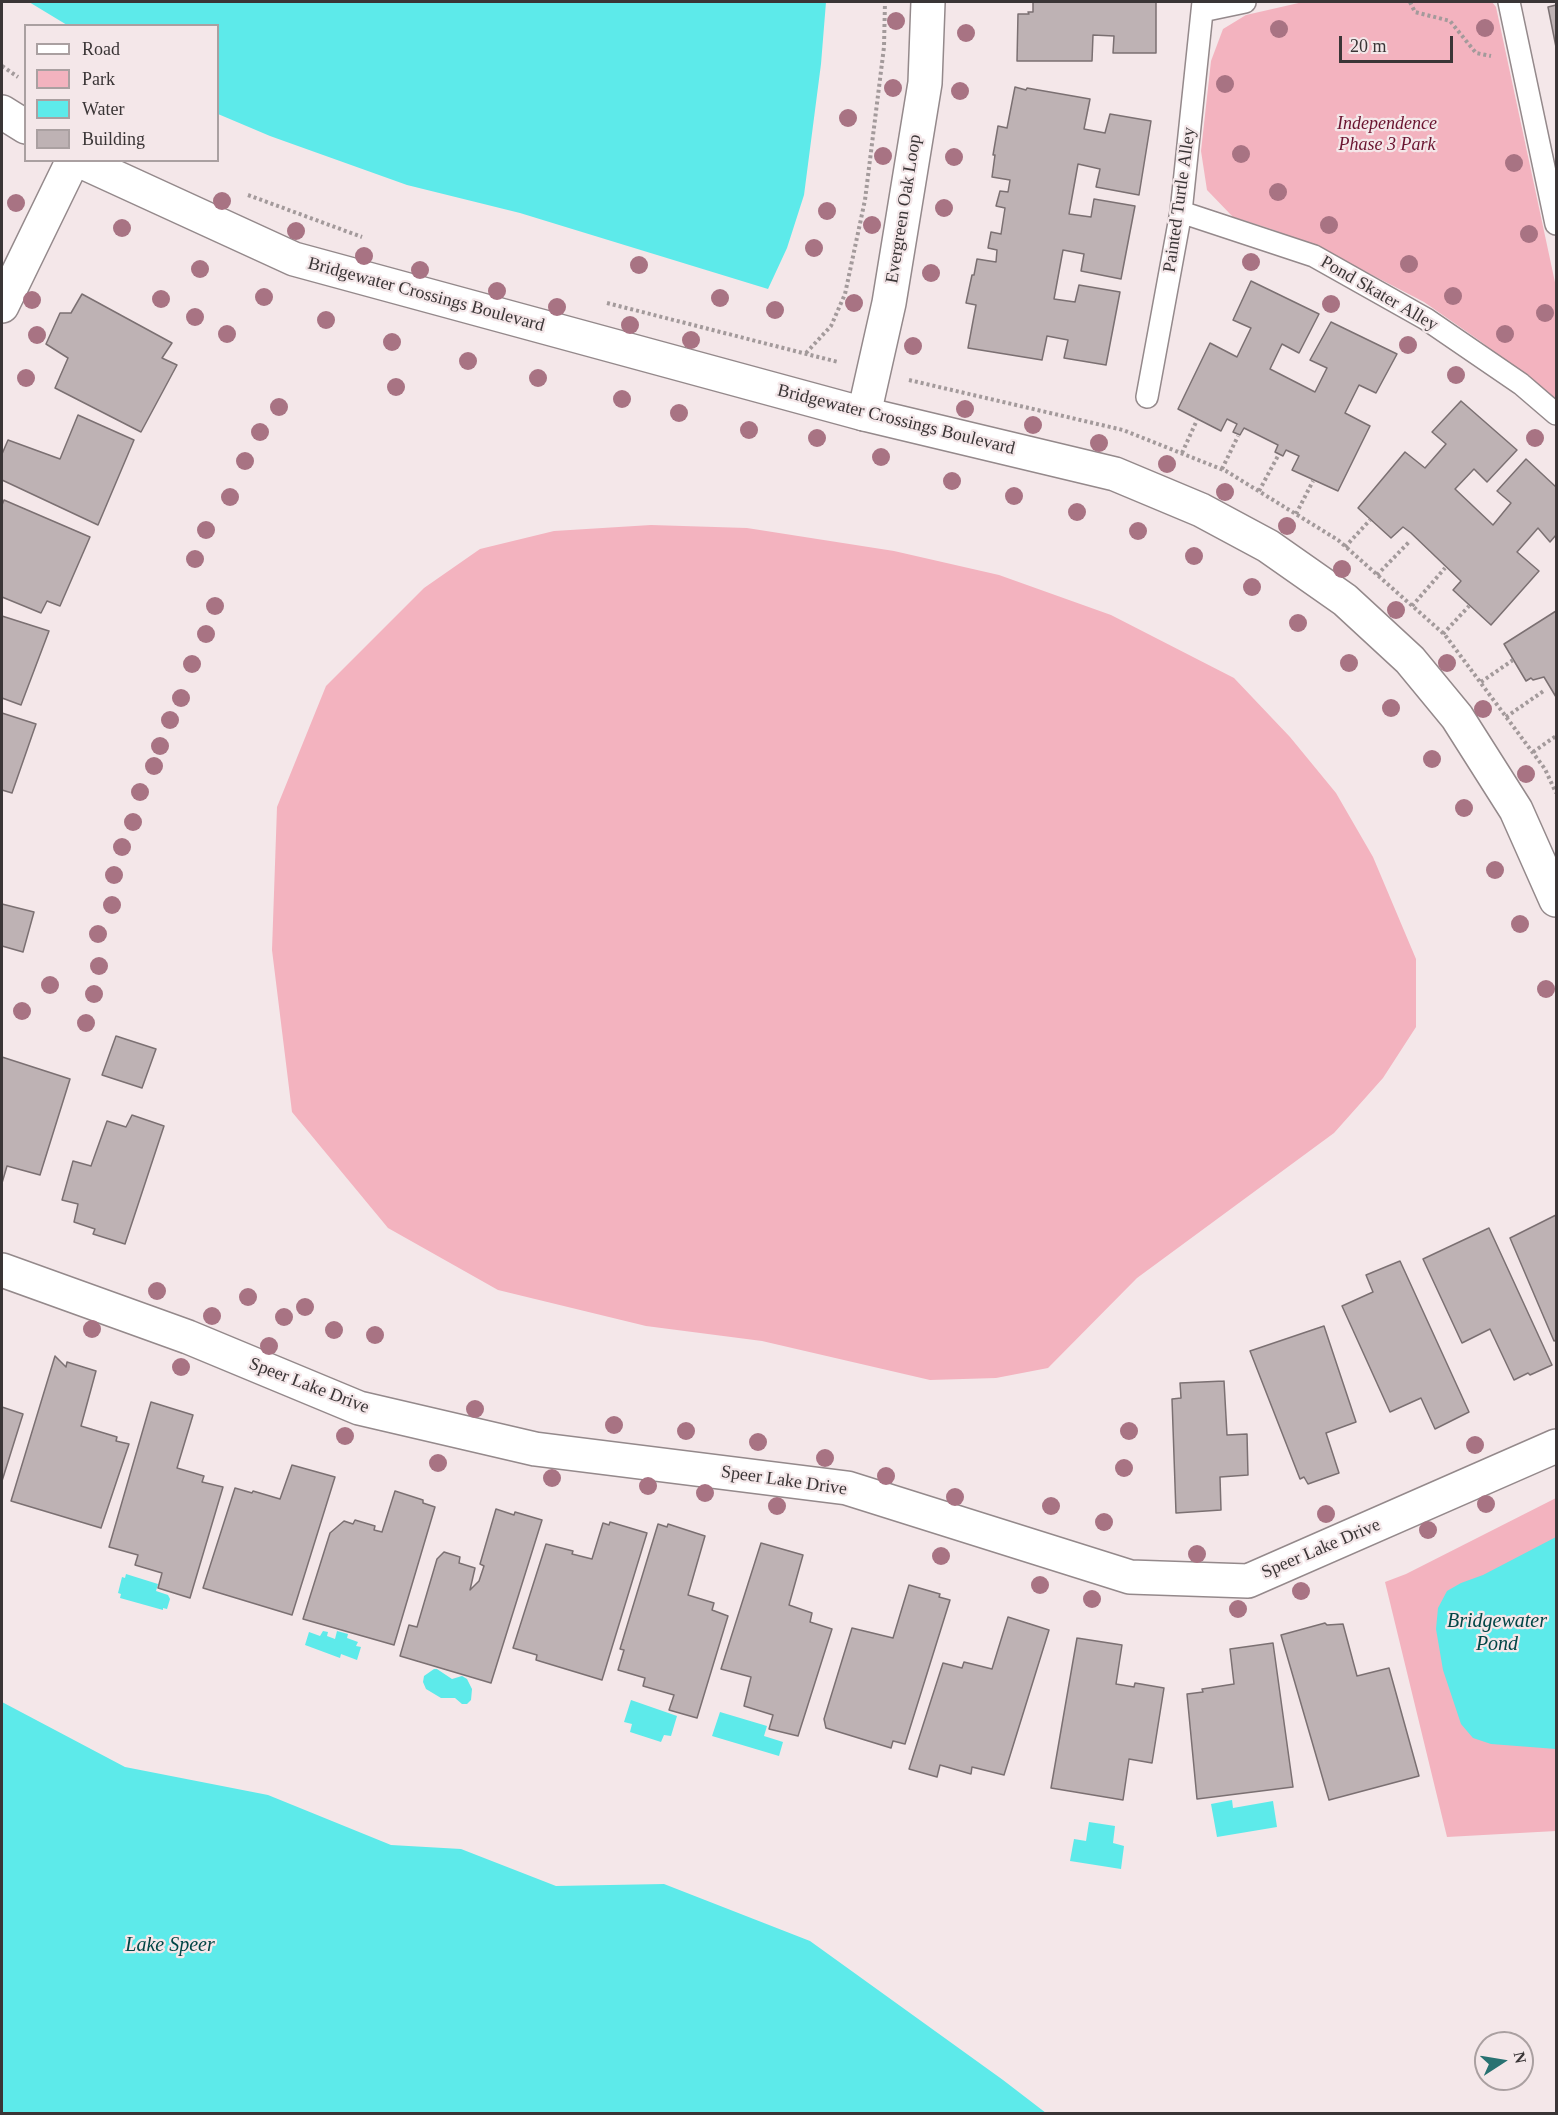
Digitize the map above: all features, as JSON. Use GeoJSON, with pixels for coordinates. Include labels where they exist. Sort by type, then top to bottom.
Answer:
{"type":"FeatureCollection","features":[{"type":"Feature","properties":{"kind":"street","name":"Evergreen Oak Loop"},"geometry":{"type":"LineString","coordinates":[[864,414],[889,303],[925,83],[928,2]]}},
{"type":"Feature","properties":{"kind":"street"},"geometry":{"type":"LineString","coordinates":[[2,112],[24,126]]}},
{"type":"Feature","properties":{"kind":"street"},"geometry":{"type":"LineString","coordinates":[[2,306],[72,162]]}},
{"type":"Feature","properties":{"kind":"street","name":"Bridgewater Crossings Boulevard"},"geometry":{"type":"LineString","coordinates":[[82,162],[294,260],[864,414],[1115,474],[1201,510],[1268,546],[1326,586],[1345,600],[1410,660],[1457,717],[1516,810],[1557,900]]}},
{"type":"Feature","properties":{"kind":"street","name":"Speer Lake Drive"},"geometry":{"type":"LineString","coordinates":[[2,1270],[189,1337],[358,1408],[535,1449],[846,1488],[1130,1577],[1248,1581],[1557,1446]]}},
{"type":"Feature","properties":{"kind":"lane"},"geometry":{"type":"LineString","coordinates":[[1202,6],[1245,2]]}},
{"type":"Feature","properties":{"kind":"lane"},"geometry":{"type":"LineString","coordinates":[[1509,2],[1557,224]]}},
{"type":"Feature","properties":{"kind":"lane","name":"Painted Turtle Alley"},"geometry":{"type":"LineString","coordinates":[[1147,397],[1181,212],[1202,6]]}},
{"type":"Feature","properties":{"kind":"lane","name":"Pond Skater Alley"},"geometry":{"type":"LineString","coordinates":[[1181,212],[1314,256],[1426,319],[1521,384],[1557,414]]}},
{"type":"Feature","properties":{"kind":"path"},"geometry":{"type":"LineString","coordinates":[[806,353],[831,326],[845,294],[866,189],[884,47],[885,2]]}},
{"type":"Feature","properties":{"kind":"path"},"geometry":{"type":"LineString","coordinates":[[1410,2],[1415,12],[1450,21],[1476,53],[1503,58],[1520,53]]}},
{"type":"Feature","properties":{"kind":"path"},"geometry":{"type":"LineString","coordinates":[[2,66],[24,81]]}},
{"type":"Feature","properties":{"kind":"path"},"geometry":{"type":"LineString","coordinates":[[1182,453],[1197,420]]}},
{"type":"Feature","properties":{"kind":"path"},"geometry":{"type":"LineString","coordinates":[[1222,469],[1238,436]]}},
{"type":"Feature","properties":{"kind":"path"},"geometry":{"type":"LineString","coordinates":[[1259,492],[1279,454]]}},
{"type":"Feature","properties":{"kind":"path"},"geometry":{"type":"LineString","coordinates":[[1296,514],[1313,481]]}},
{"type":"Feature","properties":{"kind":"path"},"geometry":{"type":"LineString","coordinates":[[1346,547],[1370,520]]}},
{"type":"Feature","properties":{"kind":"path"},"geometry":{"type":"LineString","coordinates":[[1377,575],[1410,541]]}},
{"type":"Feature","properties":{"kind":"path"},"geometry":{"type":"LineString","coordinates":[[1412,606],[1445,568]]}},
{"type":"Feature","properties":{"kind":"path"},"geometry":{"type":"LineString","coordinates":[[1443,634],[1469,606]]}},
{"type":"Feature","properties":{"kind":"path"},"geometry":{"type":"LineString","coordinates":[[1481,682],[1513,660]]}},
{"type":"Feature","properties":{"kind":"path"},"geometry":{"type":"LineString","coordinates":[[1506,717],[1545,690]]}},
{"type":"Feature","properties":{"kind":"path"},"geometry":{"type":"LineString","coordinates":[[1533,752],[1557,736]]}},
{"type":"Feature","properties":{"kind":"green space","name":"Independence Phase 3 Park"},"geometry":{"type":"Polygon","coordinates":[[[1303,2],[1492,2],[1496,7],[1556,287],[1556,398],[1424,302],[1324,250],[1233,217],[1207,190],[1201,151],[1211,61],[1223,29],[1246,15],[1303,2]]]}},
{"type":"Feature","properties":{"kind":"green space"},"geometry":{"type":"Polygon","coordinates":[[[651,525],[747,528],[894,551],[999,575],[1111,615],[1234,678],[1290,737],[1336,793],[1373,857],[1416,959],[1416,1027],[1383,1078],[1334,1133],[1137,1278],[1048,1368],[996,1378],[930,1380],[762,1341],[646,1326],[498,1290],[388,1228],[292,1112],[272,950],[277,807],[326,686],[424,588],[480,549],[554,531],[651,525]]]}},
{"type":"Feature","properties":{"kind":"green space"},"geometry":{"type":"Polygon","coordinates":[[[1556,1498],[1556,1831],[1447,1837],[1385,1582],[1406,1574],[1556,1498]]]}},
{"type":"Feature","properties":{"kind":"water"},"geometry":{"type":"Polygon","coordinates":[[[29,2],[826,2],[821,64],[804,195],[787,248],[768,289],[520,213],[407,185],[270,136],[219,114],[219,24],[65,24],[29,2]]]}},
{"type":"Feature","properties":{"kind":"water","name":"Bridgewater Pond"},"geometry":{"type":"Polygon","coordinates":[[[1556,1537],[1556,1749],[1491,1744],[1473,1738],[1461,1724],[1443,1670],[1436,1629],[1438,1608],[1447,1591],[1556,1537]]]}},
{"type":"Feature","properties":{"kind":"water"},"geometry":{"type":"Polygon","coordinates":[[[126,1574],[158,1584],[156,1591],[168,1595],[170,1599],[167,1609],[163,1608],[163,1610],[120,1598],[121,1594],[118,1593],[122,1577],[125,1578],[126,1574]]]}},
{"type":"Feature","properties":{"kind":"water"},"geometry":{"type":"Polygon","coordinates":[[[323,1631],[328,1632],[327,1636],[335,1639],[337,1631],[348,1634],[347,1638],[358,1642],[356,1646],[361,1647],[357,1660],[341,1654],[340,1658],[305,1645],[309,1632],[320,1636],[323,1631]]]}},
{"type":"Feature","properties":{"kind":"water"},"geometry":{"type":"Polygon","coordinates":[[[434,1669],[452,1679],[462,1676],[467,1679],[472,1689],[471,1700],[467,1704],[462,1704],[455,1698],[441,1698],[426,1689],[423,1682],[424,1676],[434,1669]]]}},
{"type":"Feature","properties":{"kind":"water"},"geometry":{"type":"Polygon","coordinates":[[[631,1700],[677,1716],[671,1736],[664,1735],[661,1742],[630,1732],[632,1724],[624,1722],[631,1700]]]}},
{"type":"Feature","properties":{"kind":"water","name":"Lake Speer"},"geometry":{"type":"Polygon","coordinates":[[[2,1702],[125,1767],[268,1795],[391,1845],[461,1849],[556,1886],[664,1884],[810,1941],[1046,2113],[2,2113],[2,1702]]]}},
{"type":"Feature","properties":{"kind":"water"},"geometry":{"type":"Polygon","coordinates":[[[720,1712],[767,1726],[764,1736],[783,1742],[779,1756],[712,1736],[720,1712]]]}},
{"type":"Feature","properties":{"kind":"water"},"geometry":{"type":"Polygon","coordinates":[[[1232,1800],[1233,1808],[1273,1801],[1277,1827],[1217,1837],[1211,1804],[1232,1800]]]}},
{"type":"Feature","properties":{"kind":"water"},"geometry":{"type":"Polygon","coordinates":[[[1089,1822],[1115,1826],[1113,1843],[1124,1846],[1121,1869],[1070,1861],[1074,1839],[1086,1841],[1089,1822]]]}},
{"type":"Feature","properties":{"kind":"building"},"geometry":{"type":"Polygon","coordinates":[[[1033,2],[1156,2],[1156,53],[1113,53],[1114,36],[1093,35],[1092,61],[1017,61],[1018,14],[1033,12],[1033,2]]]}},
{"type":"Feature","properties":{"kind":"building"},"geometry":{"type":"Polygon","coordinates":[[[1556,5],[1556,47],[1548,7],[1556,5]]]}},
{"type":"Feature","properties":{"kind":"building"},"geometry":{"type":"Polygon","coordinates":[[[1015,87],[1090,99],[1084,129],[1105,133],[1110,114],[1151,121],[1139,195],[1096,187],[1100,169],[1078,164],[1069,214],[1091,217],[1094,199],[1135,206],[1121,279],[1081,271],[1084,254],[1063,250],[1054,299],[1075,302],[1079,285],[1120,292],[1106,365],[1064,358],[1068,340],[1047,336],[1042,360],[968,348],[976,305],[966,303],[977,259],[996,262],[997,250],[988,248],[991,232],[1001,234],[1005,208],[996,206],[1000,191],[1008,192],[1010,180],[992,177],[995,155],[993,155],[998,126],[1007,128],[1015,87]]]}},
{"type":"Feature","properties":{"kind":"building"},"geometry":{"type":"Polygon","coordinates":[[[1251,281],[1319,314],[1299,353],[1282,344],[1270,369],[1315,392],[1327,368],[1310,360],[1331,322],[1397,354],[1376,393],[1359,385],[1345,413],[1370,426],[1338,491],[1292,470],[1299,456],[1286,450],[1283,456],[1275,452],[1278,445],[1244,428],[1240,435],[1233,432],[1237,424],[1227,419],[1221,431],[1178,409],[1210,343],[1237,357],[1251,328],[1233,320],[1251,281]]]}},
{"type":"Feature","properties":{"kind":"building"},"geometry":{"type":"Polygon","coordinates":[[[82,294],[172,343],[162,358],[177,365],[141,432],[55,388],[68,358],[46,344],[60,313],[71,313],[82,294]]]}},
{"type":"Feature","properties":{"kind":"building"},"geometry":{"type":"Polygon","coordinates":[[[1461,401],[1517,450],[1487,482],[1474,469],[1455,489],[1493,525],[1511,503],[1497,491],[1526,459],[1556,487],[1556,535],[1550,542],[1538,528],[1517,552],[1539,571],[1491,625],[1453,590],[1461,581],[1411,533],[1403,527],[1391,538],[1358,508],[1405,452],[1425,468],[1446,444],[1432,432],[1461,401]]]}},
{"type":"Feature","properties":{"kind":"building"},"geometry":{"type":"Polygon","coordinates":[[[78,415],[134,440],[98,525],[2,480],[2,454],[8,440],[60,459],[78,415]]]}},
{"type":"Feature","properties":{"kind":"building"},"geometry":{"type":"Polygon","coordinates":[[[4,500],[90,537],[60,606],[47,601],[41,613],[2,597],[2,505],[4,500]]]}},
{"type":"Feature","properties":{"kind":"building"},"geometry":{"type":"Polygon","coordinates":[[[1556,611],[1556,697],[1544,677],[1533,680],[1531,678],[1526,681],[1504,644],[1556,611]]]}},
{"type":"Feature","properties":{"kind":"building"},"geometry":{"type":"Polygon","coordinates":[[[2,616],[49,631],[21,705],[2,698],[2,616]]]}},
{"type":"Feature","properties":{"kind":"building"},"geometry":{"type":"Polygon","coordinates":[[[2,713],[36,724],[12,793],[2,790],[2,713]]]}},
{"type":"Feature","properties":{"kind":"building"},"geometry":{"type":"Polygon","coordinates":[[[2,904],[34,912],[23,952],[2,946],[2,904]]]}},
{"type":"Feature","properties":{"kind":"building"},"geometry":{"type":"Polygon","coordinates":[[[116,1036],[156,1049],[142,1088],[102,1075],[116,1036]]]}},
{"type":"Feature","properties":{"kind":"building"},"geometry":{"type":"Polygon","coordinates":[[[2,1057],[70,1079],[40,1175],[7,1166],[2,1183],[2,1057]]]}},
{"type":"Feature","properties":{"kind":"building"},"geometry":{"type":"Polygon","coordinates":[[[132,1115],[164,1126],[125,1244],[93,1234],[95,1229],[74,1222],[78,1204],[62,1200],[73,1161],[91,1166],[107,1121],[126,1127],[132,1115]]]}},
{"type":"Feature","properties":{"kind":"building"},"geometry":{"type":"Polygon","coordinates":[[[1556,1215],[1556,1340],[1554,1341],[1510,1238],[1556,1215]]]}},
{"type":"Feature","properties":{"kind":"building"},"geometry":{"type":"Polygon","coordinates":[[[1489,1228],[1552,1365],[1514,1380],[1490,1329],[1462,1343],[1423,1259],[1489,1228]]]}},
{"type":"Feature","properties":{"kind":"building"},"geometry":{"type":"Polygon","coordinates":[[[1400,1261],[1469,1412],[1435,1429],[1421,1398],[1390,1412],[1342,1306],[1373,1292],[1366,1275],[1400,1261]]]}},
{"type":"Feature","properties":{"kind":"building"},"geometry":{"type":"Polygon","coordinates":[[[1324,1326],[1356,1422],[1326,1433],[1339,1473],[1308,1484],[1304,1477],[1300,1479],[1250,1351],[1324,1326]]]}},
{"type":"Feature","properties":{"kind":"building"},"geometry":{"type":"Polygon","coordinates":[[[55,1356],[66,1367],[67,1362],[96,1371],[81,1426],[117,1437],[116,1441],[129,1444],[101,1528],[11,1501],[55,1356]]]}},
{"type":"Feature","properties":{"kind":"building"},"geometry":{"type":"Polygon","coordinates":[[[1224,1381],[1227,1435],[1247,1434],[1248,1475],[1220,1477],[1221,1510],[1176,1513],[1172,1399],[1181,1398],[1180,1383],[1224,1381]]]}},
{"type":"Feature","properties":{"kind":"building"},"geometry":{"type":"Polygon","coordinates":[[[151,1402],[193,1415],[177,1468],[204,1476],[202,1482],[223,1487],[190,1598],[158,1588],[162,1573],[135,1565],[138,1555],[109,1547],[151,1402]]]}},
{"type":"Feature","properties":{"kind":"building"},"geometry":{"type":"Polygon","coordinates":[[[2,1407],[23,1414],[2,1481],[2,1407]]]}},
{"type":"Feature","properties":{"kind":"building"},"geometry":{"type":"Polygon","coordinates":[[[292,1465],[335,1477],[292,1615],[203,1588],[235,1488],[280,1499],[292,1465]]]}},
{"type":"Feature","properties":{"kind":"building"},"geometry":{"type":"Polygon","coordinates":[[[395,1491],[423,1500],[423,1503],[435,1507],[394,1645],[303,1619],[330,1533],[344,1521],[353,1524],[355,1520],[375,1526],[374,1530],[382,1532],[395,1491]]]}},
{"type":"Feature","properties":{"kind":"building"},"geometry":{"type":"Polygon","coordinates":[[[496,1509],[542,1520],[491,1683],[400,1656],[409,1625],[417,1627],[437,1559],[444,1552],[460,1557],[459,1563],[475,1568],[470,1590],[479,1581],[484,1566],[480,1564],[496,1509]]]}},
{"type":"Feature","properties":{"kind":"building"},"geometry":{"type":"Polygon","coordinates":[[[610,1522],[647,1533],[602,1680],[536,1660],[537,1655],[513,1648],[546,1544],[592,1559],[603,1523],[609,1525],[610,1522]]]}},
{"type":"Feature","properties":{"kind":"building"},"geometry":{"type":"Polygon","coordinates":[[[658,1524],[667,1527],[668,1524],[705,1536],[688,1595],[714,1603],[712,1610],[728,1616],[697,1718],[669,1710],[674,1695],[643,1686],[645,1678],[618,1670],[624,1650],[620,1649],[658,1524]]]}},
{"type":"Feature","properties":{"kind":"building"},"geometry":{"type":"Polygon","coordinates":[[[761,1543],[803,1555],[789,1605],[812,1613],[810,1622],[832,1629],[798,1736],[769,1729],[773,1715],[744,1706],[751,1677],[721,1669],[761,1543]]]}},
{"type":"Feature","properties":{"kind":"building"},"geometry":{"type":"Polygon","coordinates":[[[909,1585],[940,1594],[939,1597],[950,1600],[905,1744],[893,1741],[891,1748],[826,1728],[824,1719],[852,1628],[893,1638],[909,1585]]]}},
{"type":"Feature","properties":{"kind":"building"},"geometry":{"type":"Polygon","coordinates":[[[1008,1617],[1049,1630],[1004,1775],[972,1767],[971,1774],[940,1765],[937,1777],[909,1769],[943,1663],[962,1668],[964,1662],[992,1669],[1008,1617]]]}},
{"type":"Feature","properties":{"kind":"building"},"geometry":{"type":"Polygon","coordinates":[[[1325,1623],[1327,1625],[1343,1624],[1357,1676],[1389,1668],[1419,1776],[1329,1800],[1281,1635],[1325,1623]]]}},
{"type":"Feature","properties":{"kind":"building"},"geometry":{"type":"Polygon","coordinates":[[[1077,1638],[1122,1645],[1116,1684],[1134,1687],[1135,1683],[1164,1688],[1152,1763],[1129,1759],[1123,1800],[1051,1788],[1077,1638]]]}},
{"type":"Feature","properties":{"kind":"building"},"geometry":{"type":"Polygon","coordinates":[[[1273,1643],[1293,1787],[1197,1799],[1187,1694],[1234,1684],[1230,1649],[1273,1643]]]}}]}
